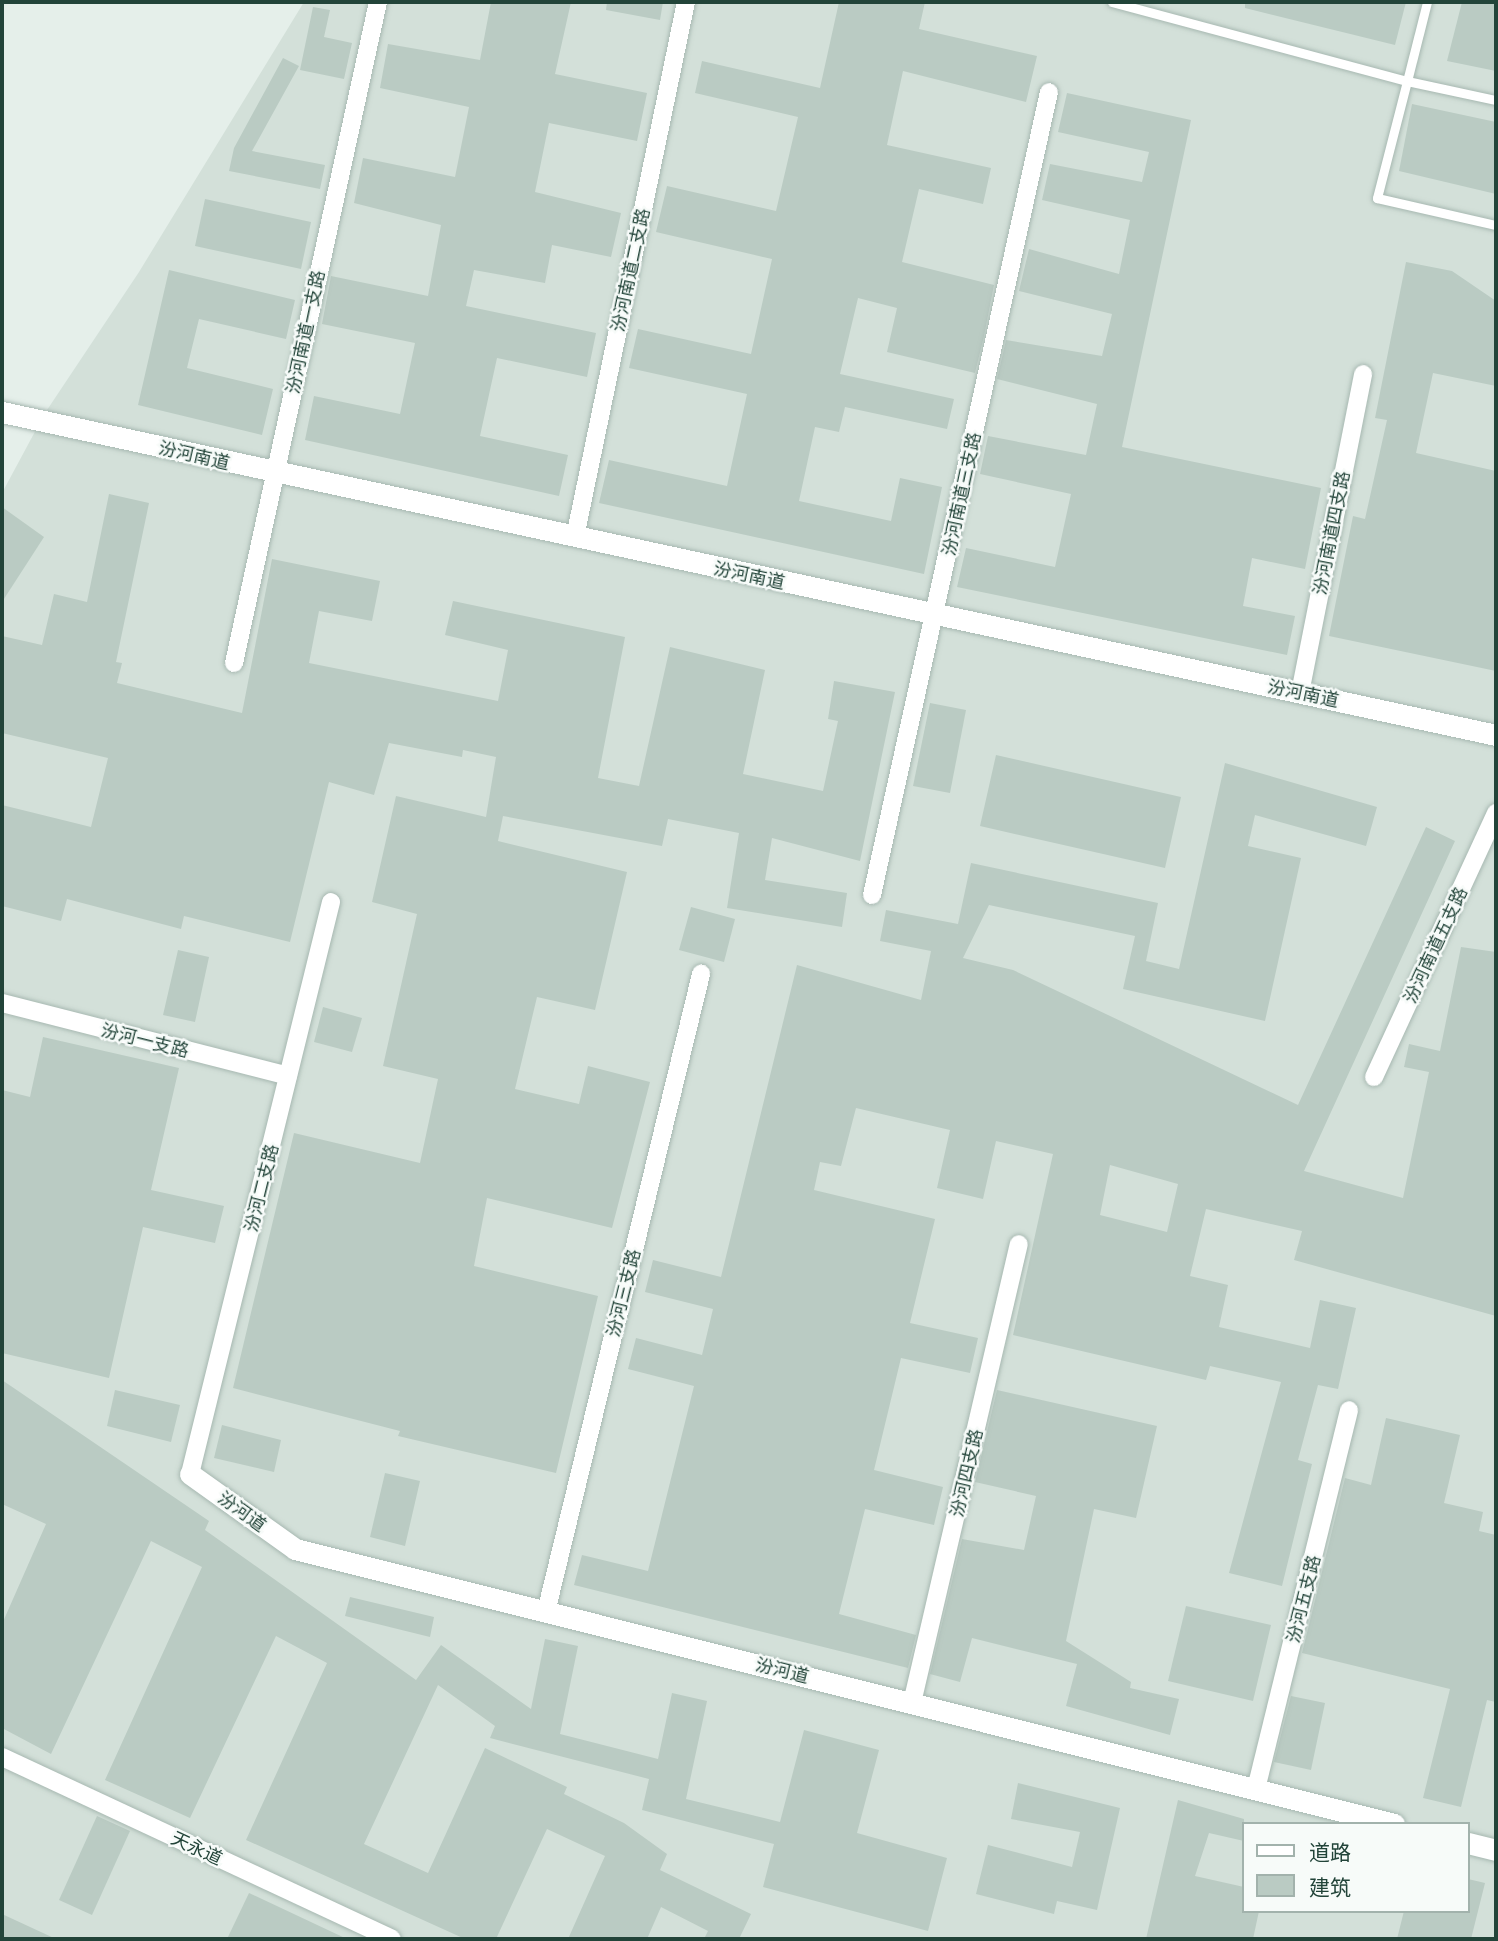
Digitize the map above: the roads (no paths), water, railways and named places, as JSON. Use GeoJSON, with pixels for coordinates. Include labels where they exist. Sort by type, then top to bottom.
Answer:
{"type":"FeatureCollection","features":[{"type":"Feature","properties":{"kind":"street","name":"汾河南道一支路"},"geometry":{"type":"LineString","coordinates":[[233,663],[378,2]]}},
{"type":"Feature","properties":{"kind":"street","name":"汾河南道二支路"},"geometry":{"type":"LineString","coordinates":[[575,537],[686,2]]}},
{"type":"Feature","properties":{"kind":"street","name":"汾河南道三支路"},"geometry":{"type":"LineString","coordinates":[[872,895],[1049,92]]}},
{"type":"Feature","properties":{"kind":"street","name":"汾河南道四支路"},"geometry":{"type":"LineString","coordinates":[[1300,692],[1363,374]]}},
{"type":"Feature","properties":{"kind":"street","name":"汾河南道"},"geometry":{"type":"LineString","coordinates":[[2,412],[274,473],[1496,735]]}},
{"type":"Feature","properties":{"kind":"street","name":"汾河南道五支路"},"geometry":{"type":"LineString","coordinates":[[1374,1077],[1496,813]]}},
{"type":"Feature","properties":{"kind":"street","name":"汾河二支路"},"geometry":{"type":"LineString","coordinates":[[190,1474],[331,902]]}},
{"type":"Feature","properties":{"kind":"street","name":"汾河三支路"},"geometry":{"type":"LineString","coordinates":[[546,1612],[701,974]]}},
{"type":"Feature","properties":{"kind":"street","name":"汾河一支路"},"geometry":{"type":"LineString","coordinates":[[2,1003],[288,1076]]}},
{"type":"Feature","properties":{"kind":"street","name":"汾河四支路"},"geometry":{"type":"LineString","coordinates":[[912,1703],[1019,1244]]}},
{"type":"Feature","properties":{"kind":"street","name":"汾河五支路"},"geometry":{"type":"LineString","coordinates":[[1256,1788],[1349,1410]]}},
{"type":"Feature","properties":{"kind":"street","name":"汾河道"},"geometry":{"type":"LineString","coordinates":[[190,1474],[295,1549],[1386,1822]]}},
{"type":"Feature","properties":{"kind":"street","name":"天永道"},"geometry":{"type":"LineString","coordinates":[[2,1757],[392,1939]]}},
{"type":"Feature","properties":{"kind":"street"},"geometry":{"type":"LineString","coordinates":[[1470,1844],[1496,1850]]}},
{"type":"Feature","properties":{"kind":"lane"},"geometry":{"type":"LineString","coordinates":[[1112,2],[1407,80],[1496,100]]}},
{"type":"Feature","properties":{"kind":"lane"},"geometry":{"type":"LineString","coordinates":[[1427,2],[1377,198],[1496,225]]}}]}
